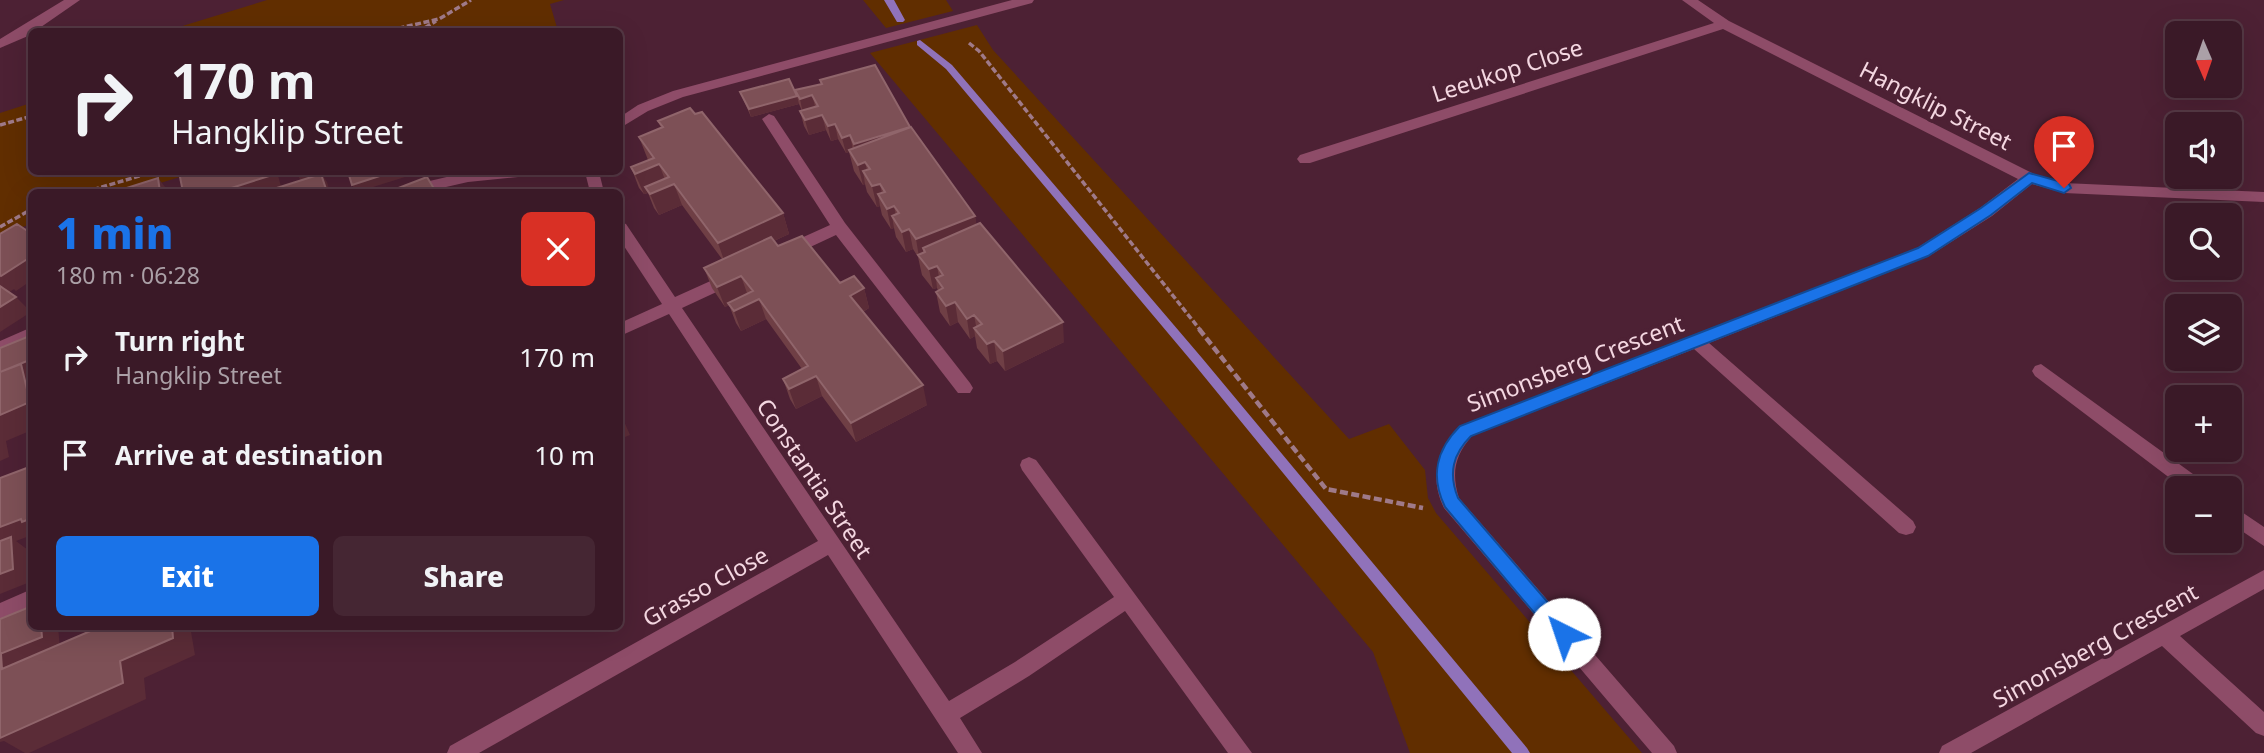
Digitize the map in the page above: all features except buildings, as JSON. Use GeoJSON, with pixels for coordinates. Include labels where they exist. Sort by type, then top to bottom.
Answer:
{"type":"FeatureCollection","features":[{"type":"Feature","properties":{"kind":"street"},"geometry":{"type":"LineString","coordinates":[[31,28],[73,0]]}},
{"type":"Feature","properties":{"kind":"street"},"geometry":{"type":"LineString","coordinates":[[623,121],[660,100],[1027,0]]}},
{"type":"Feature","properties":{"kind":"street","name":"Hangklip Street"},"geometry":{"type":"LineString","coordinates":[[1689,0],[1724,24],[2029,178],[2064,188],[2264,197]]}},
{"type":"Feature","properties":{"kind":"street","name":"Leeukop Close"},"geometry":{"type":"LineString","coordinates":[[1305,159],[1724,24]]}},
{"type":"Feature","properties":{"kind":"street"},"geometry":{"type":"LineString","coordinates":[[0,44],[28,30]]}},
{"type":"Feature","properties":{"kind":"street"},"geometry":{"type":"LineString","coordinates":[[769,119],[839,227],[964,388]]}},
{"type":"Feature","properties":{"kind":"street"},"geometry":{"type":"LineString","coordinates":[[417,189],[488,175]]}},
{"type":"Feature","properties":{"kind":"street","name":"Simonsberg Crescent"},"geometry":{"type":"LineString","coordinates":[[1667,753],[1451,502],[1443,473],[1452,444],[1466,431],[1923,252],[1986,212],[2029,178]]}},
{"type":"Feature","properties":{"kind":"street"},"geometry":{"type":"LineString","coordinates":[[769,260],[839,227]]}},
{"type":"Feature","properties":{"kind":"street","name":"Constantia Street"},"geometry":{"type":"LineString","coordinates":[[623,233],[971,753]]}},
{"type":"Feature","properties":{"kind":"street"},"geometry":{"type":"LineString","coordinates":[[623,329],[745,271]]}},
{"type":"Feature","properties":{"kind":"street"},"geometry":{"type":"LineString","coordinates":[[0,348],[28,335]]}},
{"type":"Feature","properties":{"kind":"street"},"geometry":{"type":"LineString","coordinates":[[1698,342],[1906,527]]}},
{"type":"Feature","properties":{"kind":"street"},"geometry":{"type":"LineString","coordinates":[[2041,371],[2181,476]]}},
{"type":"Feature","properties":{"kind":"street"},"geometry":{"type":"LineString","coordinates":[[1029,465],[1241,753]]}},
{"type":"Feature","properties":{"kind":"street"},"geometry":{"type":"LineString","coordinates":[[2242,521],[2264,538]]}},
{"type":"Feature","properties":{"kind":"street","name":"Grasso Close"},"geometry":{"type":"LineString","coordinates":[[458,753],[830,544]]}},
{"type":"Feature","properties":{"kind":"street","name":"Simonsberg Crescent"},"geometry":{"type":"LineString","coordinates":[[1950,753],[2264,579]]}},
{"type":"Feature","properties":{"kind":"street"},"geometry":{"type":"LineString","coordinates":[[945,715],[1022,669],[1127,599]]}},
{"type":"Feature","properties":{"kind":"street"},"geometry":{"type":"LineString","coordinates":[[0,614],[28,600]]}},
{"type":"Feature","properties":{"kind":"street"},"geometry":{"type":"LineString","coordinates":[[2164,634],[2264,726]]}},
{"type":"Feature","properties":{"kind":"path"},"geometry":{"type":"LineString","coordinates":[[424,28],[471,0]]}},
{"type":"Feature","properties":{"kind":"path"},"geometry":{"type":"LineString","coordinates":[[400,28],[439,19]]}},
{"type":"Feature","properties":{"kind":"path"},"geometry":{"type":"LineString","coordinates":[[945,22],[979,51],[1326,489],[1461,515]]}},
{"type":"Feature","properties":{"kind":"path"},"geometry":{"type":"LineString","coordinates":[[0,125],[28,117]]}},
{"type":"Feature","properties":{"kind":"path"},"geometry":{"type":"LineString","coordinates":[[95,189],[143,175]]}},
{"type":"Feature","properties":{"kind":"path"},"geometry":{"type":"LineString","coordinates":[[0,227],[28,211]]}},
{"type":"Feature","properties":{"kind":"shaded area"},"geometry":{"type":"Polygon","coordinates":[[[267,0],[564,0],[550,4],[557,28],[176,28],[267,0]]]}},
{"type":"Feature","properties":{"kind":"shaded area"},"geometry":{"type":"Polygon","coordinates":[[[863,0],[946,0],[953,11],[886,28],[863,0]]]}},
{"type":"Feature","properties":{"kind":"shaded area"},"geometry":{"type":"Polygon","coordinates":[[[977,25],[993,50],[1349,439],[1389,424],[1425,470],[1428,498],[1436,513],[1642,753],[1410,753],[1373,652],[870,53],[977,25]]]}},
{"type":"Feature","properties":{"kind":"shaded area"},"geometry":{"type":"Polygon","coordinates":[[[28,104],[28,175],[186,175],[141,189],[28,189],[28,225],[0,235],[0,113],[28,104]]]}},
{"type":"Feature","properties":{"kind":"waterway"},"geometry":{"type":"LineString","coordinates":[[889,0],[900,20]]}},
{"type":"Feature","properties":{"kind":"waterway"},"geometry":{"type":"LineString","coordinates":[[920,43],[949,67],[1198,361],[1522,753]]}},
{"type":"Feature","properties":{"kind":"route"},"geometry":{"type":"LineString","coordinates":[[1564,634],[1451,502],[1445,487],[1445,460],[1452,444],[1466,431],[1923,252],[1986,212],[2029,178],[2064,188]]}}]}
